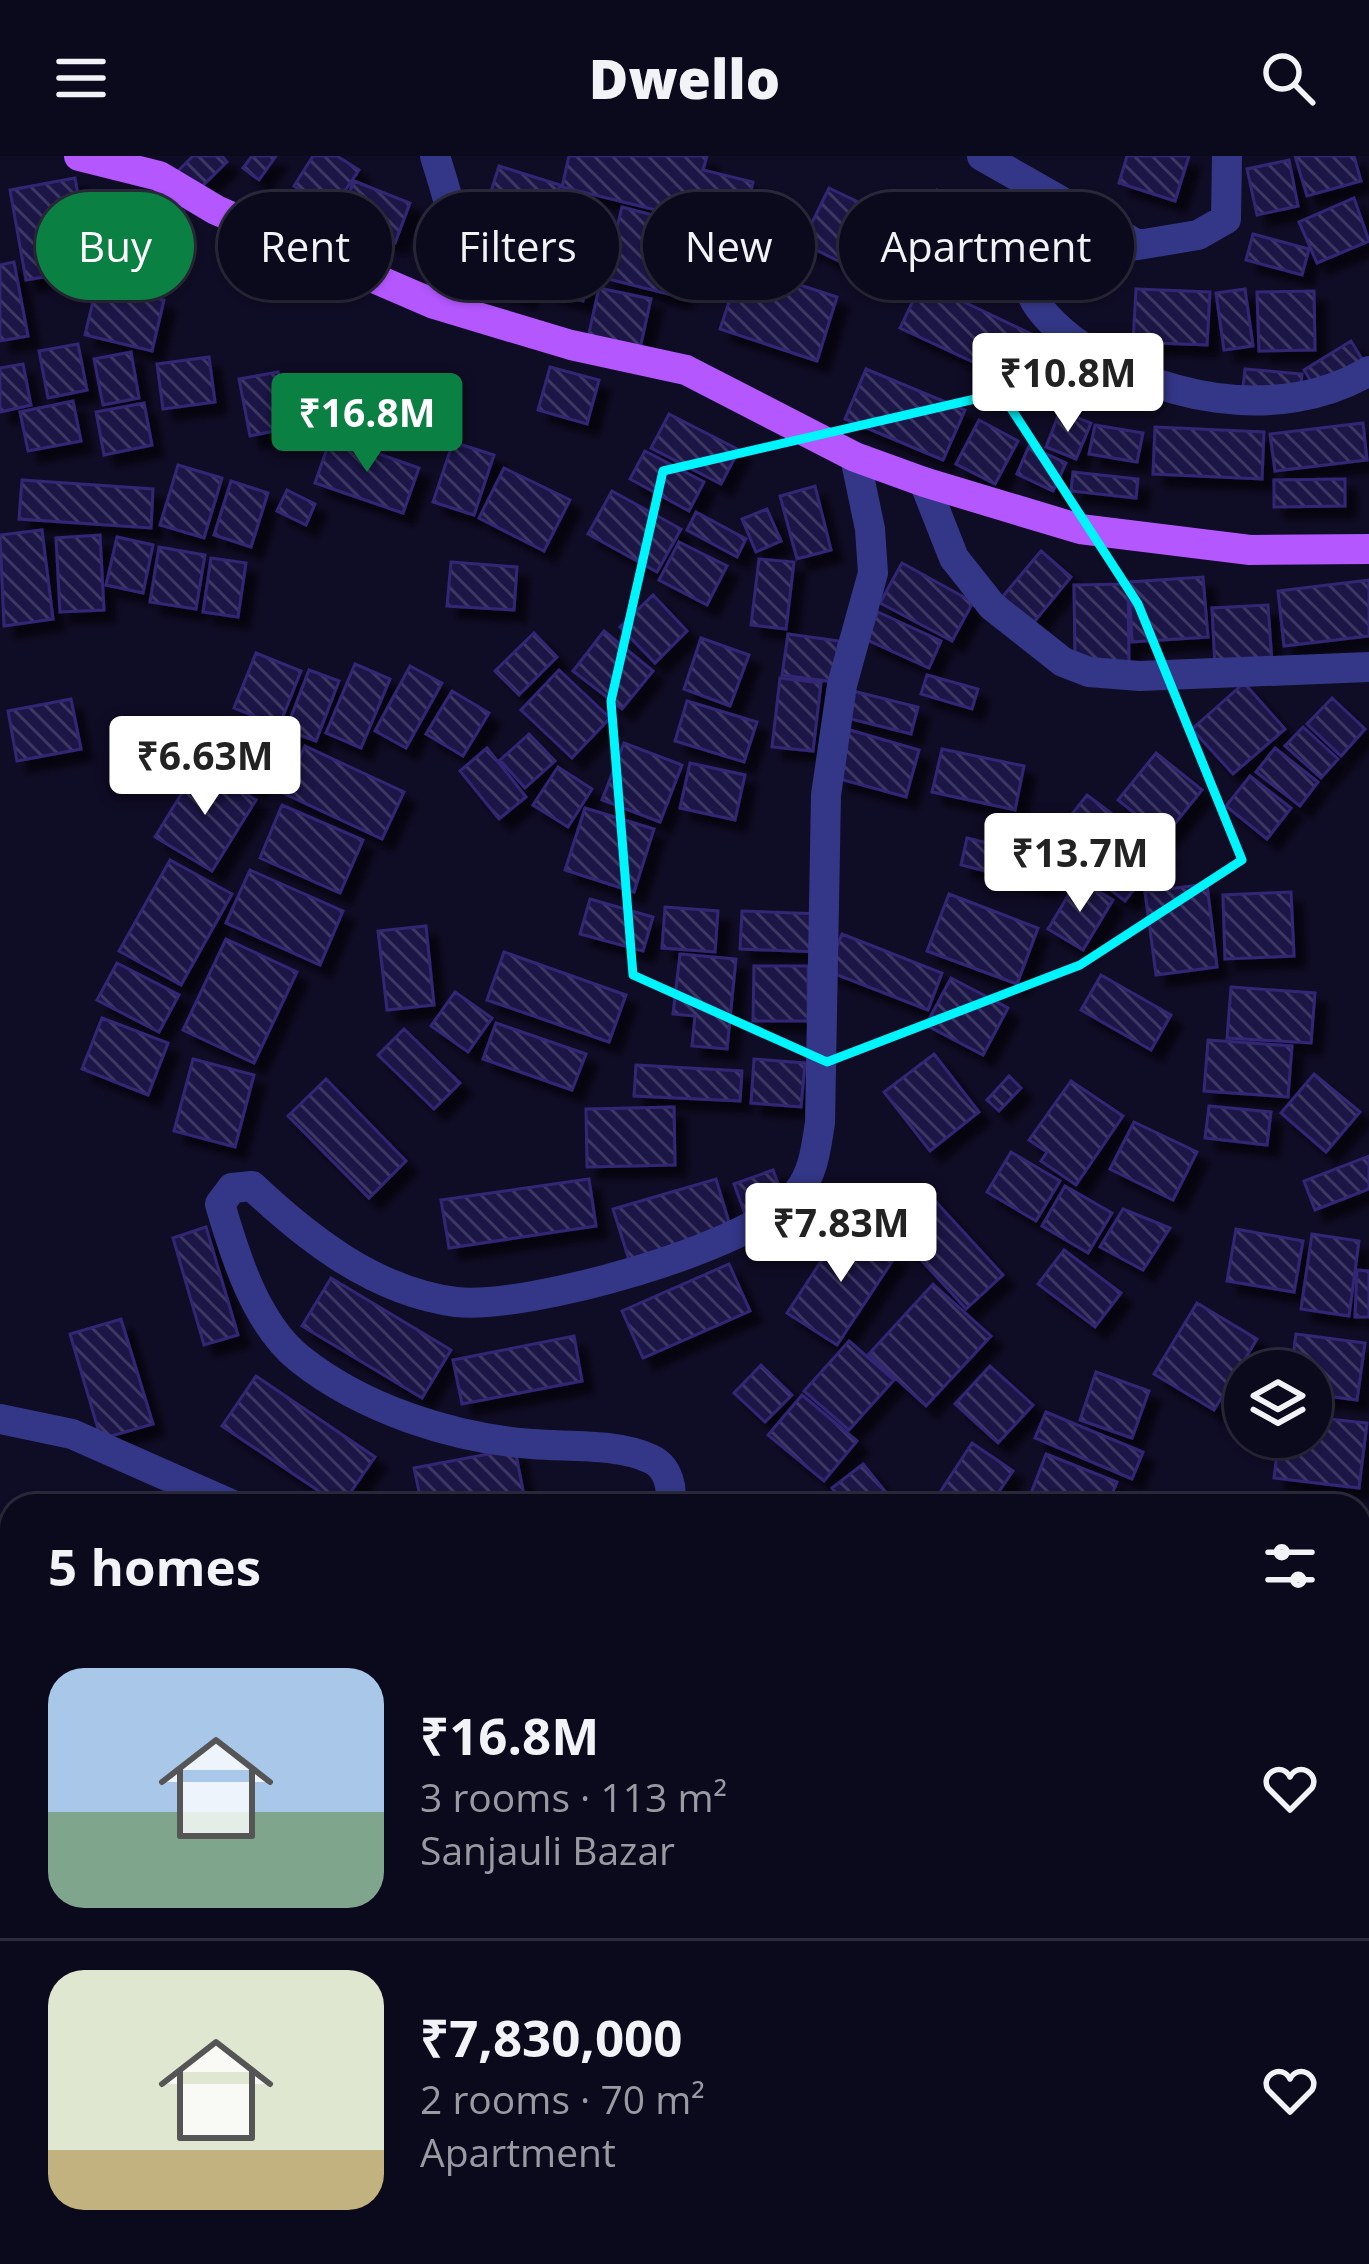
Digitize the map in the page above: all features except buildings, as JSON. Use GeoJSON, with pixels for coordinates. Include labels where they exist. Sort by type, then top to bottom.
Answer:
{"type":"FeatureCollection","features":[{"type":"Feature","properties":{"kind":"main road"},"geometry":{"type":"LineString","coordinates":[[79,156],[160,176],[217,210],[434,304],[571,345],[686,370],[855,457],[924,482],[1081,529],[1250,550],[1369,549]]}},
{"type":"Feature","properties":{"kind":"street"},"geometry":{"type":"LineString","coordinates":[[434,304],[456,248],[455,218],[435,156]]}},
{"type":"Feature","properties":{"kind":"street"},"geometry":{"type":"LineString","coordinates":[[982,156],[1138,245]]}},
{"type":"Feature","properties":{"kind":"street"},"geometry":{"type":"LineString","coordinates":[[1227,156],[1226,219],[1198,236],[1057,257],[1028,272],[1033,298],[1057,328],[1105,364],[1165,387],[1223,398],[1320,394],[1369,371]]}},
{"type":"Feature","properties":{"kind":"street"},"geometry":{"type":"LineString","coordinates":[[669,1494],[668,1475],[655,1460],[630,1453],[499,1442],[423,1424],[298,1358],[262,1313],[220,1204],[232,1188],[252,1186],[340,1260],[453,1301],[508,1302],[570,1292],[731,1238],[797,1193],[814,1162],[820,1123],[829,772],[842,685],[873,573],[855,457]]}},
{"type":"Feature","properties":{"kind":"street"},"geometry":{"type":"LineString","coordinates":[[924,482],[954,558],[992,606],[1063,662],[1089,672],[1140,676],[1369,667]]}},
{"type":"Feature","properties":{"kind":"street"},"geometry":{"type":"LineString","coordinates":[[0,1419],[72,1434],[209,1494]]}},
{"type":"Feature","properties":{"kind":"highlighted area"},"geometry":{"type":"Polygon","coordinates":[[[1001,393],[1138,604],[1242,860],[1080,965],[827,1062],[633,975],[611,701],[663,471],[1001,393]]]}}]}
